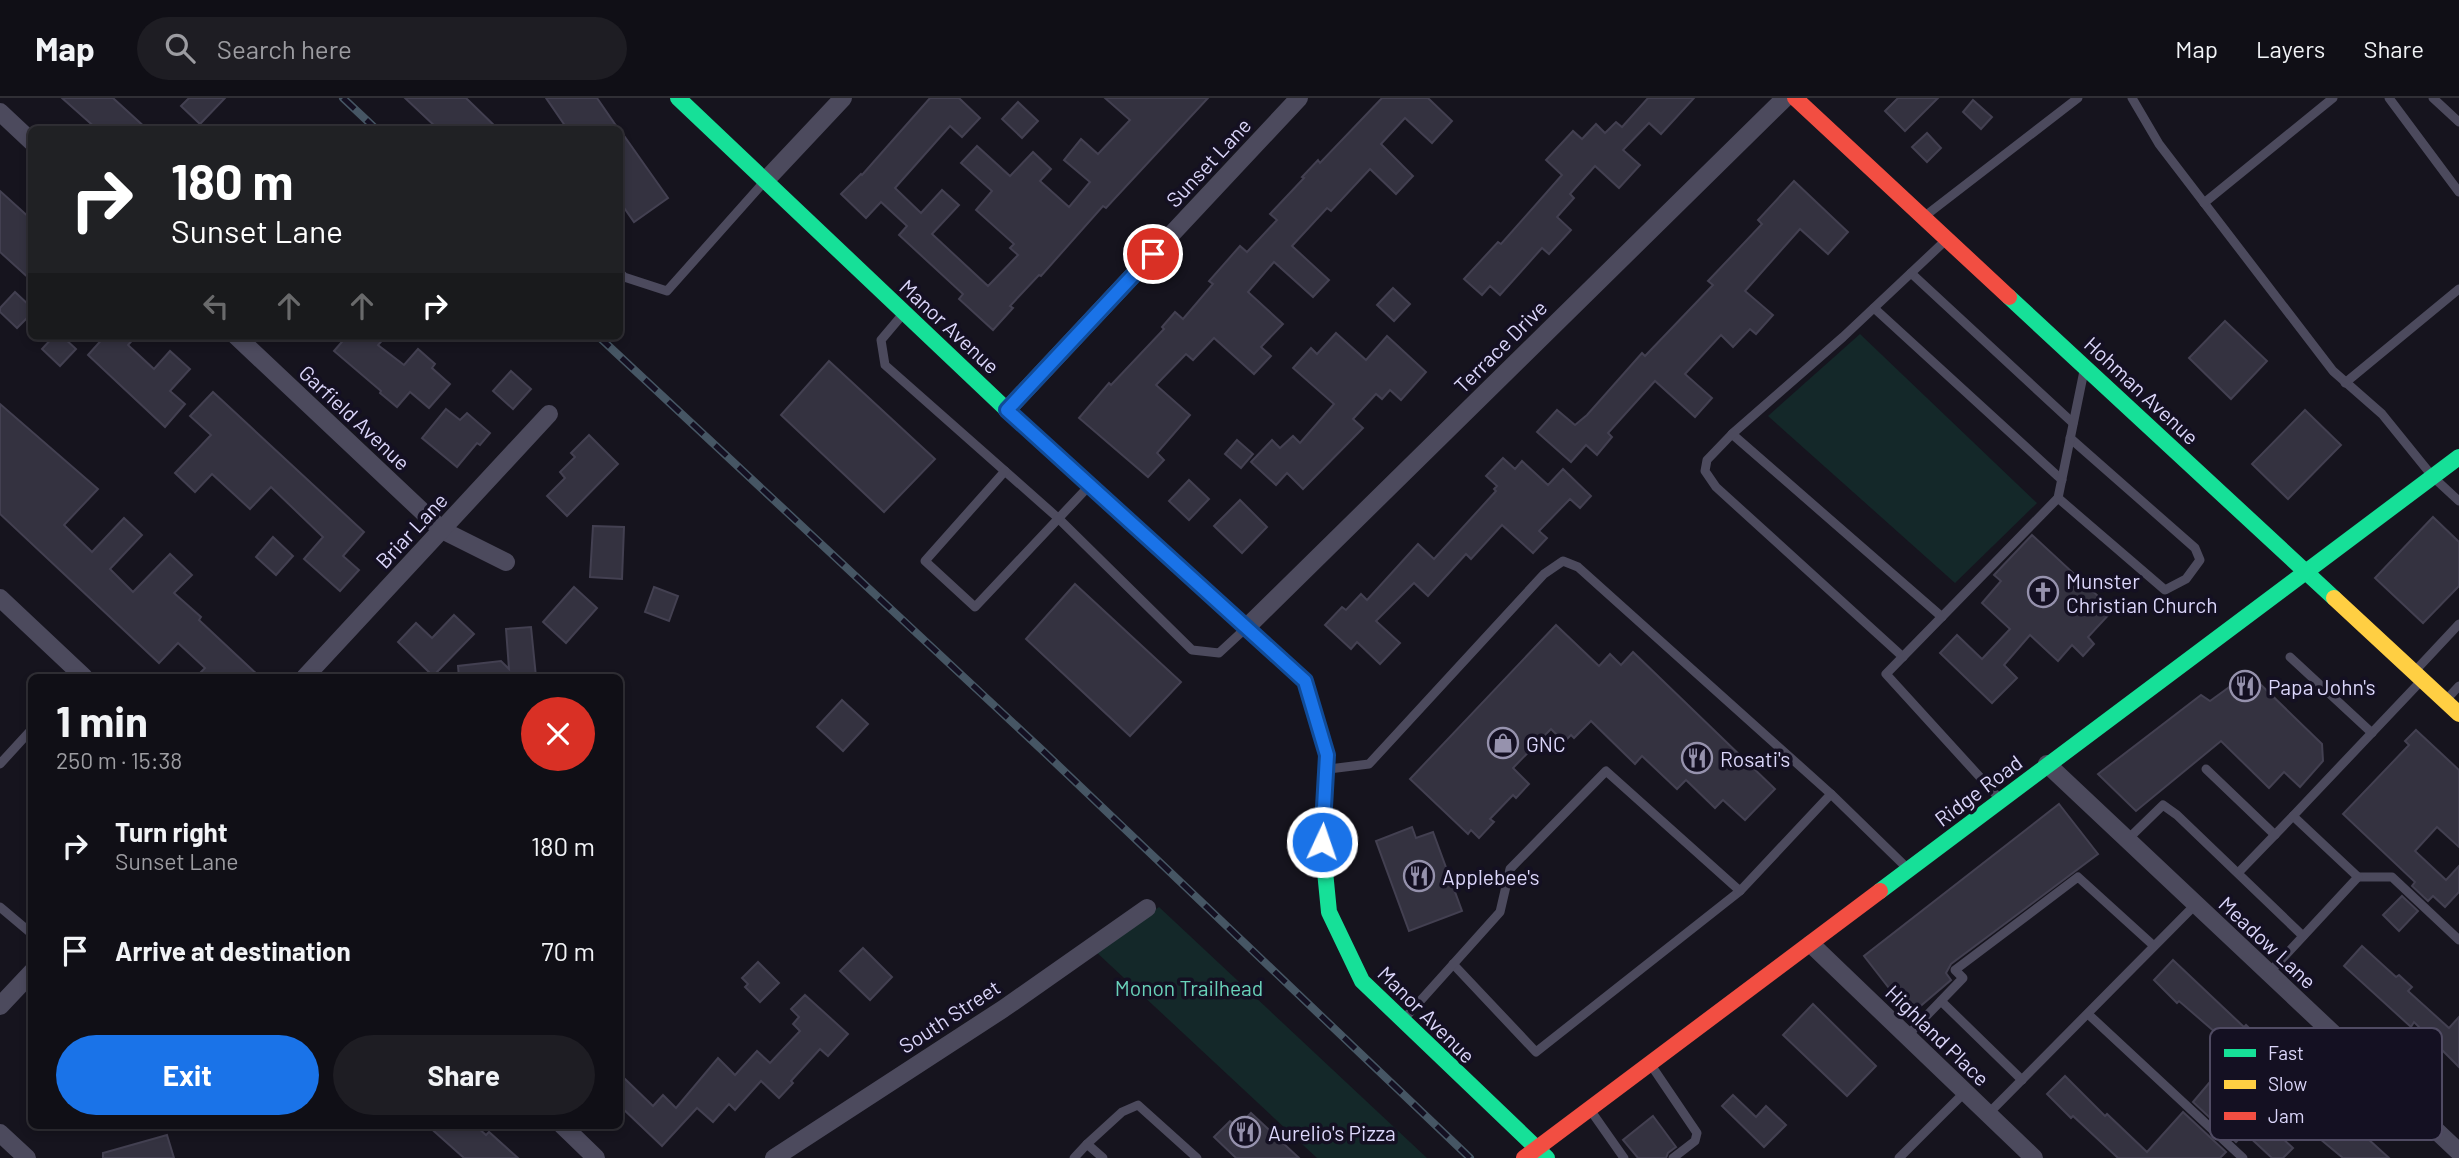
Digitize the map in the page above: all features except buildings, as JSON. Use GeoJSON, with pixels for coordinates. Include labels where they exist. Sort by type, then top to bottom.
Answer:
{"type":"FeatureCollection","features":[{"type":"Feature","properties":{"kind":"street","name":"Manor Avenue"},"geometry":{"type":"LineString","coordinates":[[678,98],[1007,410],[1305,681],[1327,755],[1322,842],[1329,912],[1362,981],[1536,1155]]}},
{"type":"Feature","properties":{"kind":"street"},"geometry":{"type":"LineString","coordinates":[[765,181],[843,98]]}},
{"type":"Feature","properties":{"kind":"street","name":"Sunset Lane"},"geometry":{"type":"LineString","coordinates":[[1007,410],[1299,98]]}},
{"type":"Feature","properties":{"kind":"street","name":"Terrace Drive"},"geometry":{"type":"LineString","coordinates":[[1247,626],[1785,98]]}},
{"type":"Feature","properties":{"kind":"street","name":"Hohman Avenue"},"geometry":{"type":"LineString","coordinates":[[1795,98],[2459,714]]}},
{"type":"Feature","properties":{"kind":"street"},"geometry":{"type":"LineString","coordinates":[[0,112],[28,138]]}},
{"type":"Feature","properties":{"kind":"street","name":"Garfield Avenue"},"geometry":{"type":"LineString","coordinates":[[240,340],[442,530],[506,562]]}},
{"type":"Feature","properties":{"kind":"street","name":"Briar Lane"},"geometry":{"type":"LineString","coordinates":[[308,674],[550,414]]}},
{"type":"Feature","properties":{"kind":"street","name":"Ridge Road"},"geometry":{"type":"LineString","coordinates":[[1536,1155],[1590,1109],[2459,457]]}},
{"type":"Feature","properties":{"kind":"street"},"geometry":{"type":"LineString","coordinates":[[0,598],[79,674]]}},
{"type":"Feature","properties":{"kind":"street","name":"Meadow Lane"},"geometry":{"type":"LineString","coordinates":[[2047,764],[2326,1028]]}},
{"type":"Feature","properties":{"kind":"street","name":"South Street"},"geometry":{"type":"LineString","coordinates":[[774,1158],[1003,1009],[1147,908]]}},
{"type":"Feature","properties":{"kind":"street","name":"Highland Place"},"geometry":{"type":"LineString","coordinates":[[1811,944],[2034,1158]]}},
{"type":"Feature","properties":{"kind":"street"},"geometry":{"type":"LineString","coordinates":[[0,1006],[28,976]]}},
{"type":"Feature","properties":{"kind":"street"},"geometry":{"type":"LineString","coordinates":[[566,1129],[597,1158]]}},
{"type":"Feature","properties":{"kind":"street"},"geometry":{"type":"LineString","coordinates":[[0,1133],[27,1158]]}},
{"type":"Feature","properties":{"kind":"street","name":"Meadow Lane"},"geometry":{"type":"LineString","coordinates":[[2442,1136],[2459,1152]]}},
{"type":"Feature","properties":{"kind":"lane"},"geometry":{"type":"LineString","coordinates":[[1924,217],[2078,98]]}},
{"type":"Feature","properties":{"kind":"lane"},"geometry":{"type":"LineString","coordinates":[[2132,98],[2159,144],[2333,372],[2382,414],[2433,477],[2459,501]]}},
{"type":"Feature","properties":{"kind":"lane"},"geometry":{"type":"LineString","coordinates":[[2204,204],[2333,98]]}},
{"type":"Feature","properties":{"kind":"lane"},"geometry":{"type":"LineString","coordinates":[[2389,98],[2459,192]]}},
{"type":"Feature","properties":{"kind":"lane"},"geometry":{"type":"LineString","coordinates":[[2433,98],[2459,122]]}},
{"type":"Feature","properties":{"kind":"lane"},"geometry":{"type":"LineString","coordinates":[[623,276],[667,291],[765,181]]}},
{"type":"Feature","properties":{"kind":"lane"},"geometry":{"type":"LineString","coordinates":[[1903,657],[1716,487],[1705,471],[1707,460],[1732,434],[1947,239]]}},
{"type":"Feature","properties":{"kind":"lane"},"geometry":{"type":"LineString","coordinates":[[1911,273],[2073,423]]}},
{"type":"Feature","properties":{"kind":"lane"},"geometry":{"type":"LineString","coordinates":[[2345,383],[2459,289]]}},
{"type":"Feature","properties":{"kind":"lane"},"geometry":{"type":"LineString","coordinates":[[1874,308],[2062,480]]}},
{"type":"Feature","properties":{"kind":"lane"},"geometry":{"type":"LineString","coordinates":[[905,313],[881,340],[885,365],[1058,518],[1192,650],[1219,653],[1247,626]]}},
{"type":"Feature","properties":{"kind":"lane"},"geometry":{"type":"LineString","coordinates":[[2000,800],[1886,674],[2058,498],[2085,366]]}},
{"type":"Feature","properties":{"kind":"lane"},"geometry":{"type":"LineString","coordinates":[[1732,434],[1942,617]]}},
{"type":"Feature","properties":{"kind":"lane"},"geometry":{"type":"LineString","coordinates":[[2058,498],[2165,590],[2186,579],[2200,560],[2195,548],[2070,438]]}},
{"type":"Feature","properties":{"kind":"lane"},"geometry":{"type":"LineString","coordinates":[[1005,471],[925,561],[975,607],[1090,485]]}},
{"type":"Feature","properties":{"kind":"lane"},"geometry":{"type":"LineString","coordinates":[[1326,769],[1368,764],[1544,574],[1563,561],[1578,567],[1831,794],[1908,869]]}},
{"type":"Feature","properties":{"kind":"lane"},"geometry":{"type":"LineString","coordinates":[[2238,873],[2372,733],[2459,624]]}},
{"type":"Feature","properties":{"kind":"lane"},"geometry":{"type":"LineString","coordinates":[[2290,657],[2372,733]]}},
{"type":"Feature","properties":{"kind":"lane"},"geometry":{"type":"LineString","coordinates":[[2445,701],[2459,686]]}},
{"type":"Feature","properties":{"kind":"lane"},"geometry":{"type":"LineString","coordinates":[[0,764],[28,733]]}},
{"type":"Feature","properties":{"kind":"lane"},"geometry":{"type":"LineString","coordinates":[[2206,769],[2275,835]]}},
{"type":"Feature","properties":{"kind":"lane"},"geometry":{"type":"LineString","coordinates":[[1403,1020],[1500,912],[1510,869],[1606,771],[1740,891]]}},
{"type":"Feature","properties":{"kind":"lane"},"geometry":{"type":"LineString","coordinates":[[1453,964],[1536,1052],[1740,891],[1831,794]]}},
{"type":"Feature","properties":{"kind":"lane"},"geometry":{"type":"LineString","coordinates":[[2127,840],[2164,805],[2177,814],[2304,936]]}},
{"type":"Feature","properties":{"kind":"lane"},"geometry":{"type":"LineString","coordinates":[[2293,816],[2358,877],[2392,877],[2459,940]]}},
{"type":"Feature","properties":{"kind":"lane"},"geometry":{"type":"LineString","coordinates":[[1907,1036],[1963,978],[1955,970],[2078,877],[2154,946]]}},
{"type":"Feature","properties":{"kind":"lane"},"geometry":{"type":"LineString","coordinates":[[2268,974],[2358,877]]}},
{"type":"Feature","properties":{"kind":"lane"},"geometry":{"type":"LineString","coordinates":[[1988,1114],[2195,905]]}},
{"type":"Feature","properties":{"kind":"lane"},"geometry":{"type":"LineString","coordinates":[[0,907],[28,931]]}},
{"type":"Feature","properties":{"kind":"lane"},"geometry":{"type":"LineString","coordinates":[[1941,1001],[2022,1080]]}},
{"type":"Feature","properties":{"kind":"lane"},"geometry":{"type":"LineString","coordinates":[[2088,1014],[2210,1127]]}},
{"type":"Feature","properties":{"kind":"lane"},"geometry":{"type":"LineString","coordinates":[[1650,1064],[1697,1133],[1695,1141],[1673,1158]]}},
{"type":"Feature","properties":{"kind":"lane"},"geometry":{"type":"LineString","coordinates":[[1899,1158],[1965,1092]]}},
{"type":"Feature","properties":{"kind":"lane"},"geometry":{"type":"LineString","coordinates":[[1074,1158],[1122,1112],[1138,1105],[1197,1158]]}},
{"type":"Feature","properties":{"kind":"lane"},"geometry":{"type":"LineString","coordinates":[[1590,1109],[1624,1158]]}},
{"type":"Feature","properties":{"kind":"lane"},"geometry":{"type":"LineString","coordinates":[[2224,1140],[2243,1158]]}},
{"type":"Feature","properties":{"kind":"lane"},"geometry":{"type":"LineString","coordinates":[[1087,1144],[1104,1158]]}},
{"type":"Feature","properties":{"kind":"green space"},"geometry":{"type":"Polygon","coordinates":[[[1860,334],[2037,503],[1955,583],[1768,416],[1860,334]]]}},
{"type":"Feature","properties":{"kind":"green space","name":"Monon Trailhead"},"geometry":{"type":"Polygon","coordinates":[[[1159,907],[1427,1158],[1317,1158],[1094,950],[1159,907]]]}},
{"type":"Feature","properties":{"kind":"railway"},"geometry":{"type":"LineString","coordinates":[[343,98],[373,126]]}},
{"type":"Feature","properties":{"kind":"railway"},"geometry":{"type":"LineString","coordinates":[[602,340],[1042,750],[1470,1158]]}},
{"type":"Feature","properties":{"kind":"traffic: fast"},"geometry":{"type":"LineString","coordinates":[[678,98],[1007,410],[1176,564]]}},
{"type":"Feature","properties":{"kind":"traffic: fast"},"geometry":{"type":"LineString","coordinates":[[2009,297],[2334,598]]}},
{"type":"Feature","properties":{"kind":"traffic: fast"},"geometry":{"type":"LineString","coordinates":[[1880,891],[2459,457]]}},
{"type":"Feature","properties":{"kind":"traffic: fast"},"geometry":{"type":"LineString","coordinates":[[1324,861],[1329,912],[1362,981],[1547,1158]]}},
{"type":"Feature","properties":{"kind":"traffic: slow"},"geometry":{"type":"LineString","coordinates":[[1176,564],[1305,681],[1327,755],[1322,842],[1324,861]]}},
{"type":"Feature","properties":{"kind":"traffic: slow"},"geometry":{"type":"LineString","coordinates":[[2334,598],[2459,714]]}},
{"type":"Feature","properties":{"kind":"traffic: jam"},"geometry":{"type":"LineString","coordinates":[[1795,98],[2009,297]]}},
{"type":"Feature","properties":{"kind":"traffic: jam"},"geometry":{"type":"LineString","coordinates":[[1524,1158],[1880,891]]}},
{"type":"Feature","properties":{"kind":"place","name":"Munster Christian Church"},"geometry":{"type":"Point","coordinates":[2043,592]}},
{"type":"Feature","properties":{"kind":"place","name":"Papa John's"},"geometry":{"type":"Point","coordinates":[2245,686]}},
{"type":"Feature","properties":{"kind":"place","name":"GNC"},"geometry":{"type":"Point","coordinates":[1503,743]}},
{"type":"Feature","properties":{"kind":"place","name":"Rosati's"},"geometry":{"type":"Point","coordinates":[1697,758]}},
{"type":"Feature","properties":{"kind":"place","name":"Applebee's"},"geometry":{"type":"Point","coordinates":[1419,876]}},
{"type":"Feature","properties":{"kind":"place","name":"Aurelio's Pizza"},"geometry":{"type":"Point","coordinates":[1245,1132]}},
{"type":"Feature","properties":{"kind":"route"},"geometry":{"type":"LineString","coordinates":[[1153,254],[1007,410],[1305,681],[1327,755],[1322,842]]}}]}
